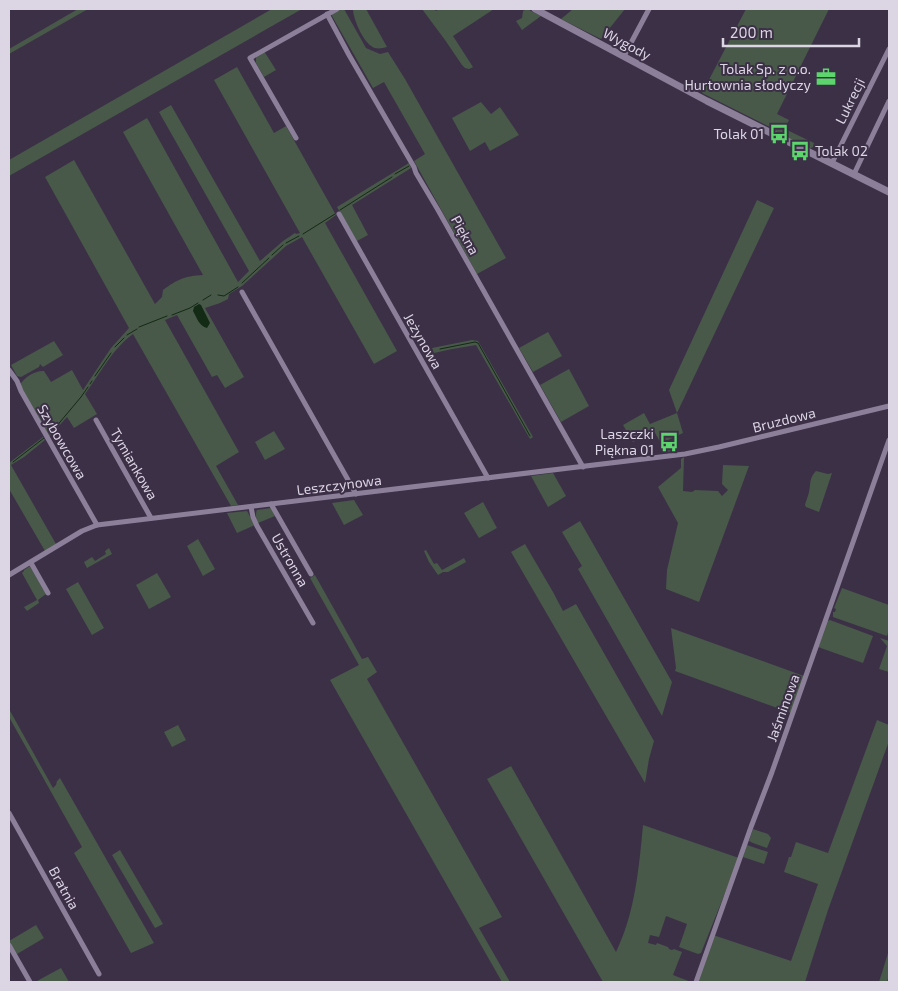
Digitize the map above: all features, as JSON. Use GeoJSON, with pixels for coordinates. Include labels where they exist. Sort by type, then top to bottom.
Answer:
{"type":"FeatureCollection","features":[{"type":"Feature","properties":{"kind":"street"},"geometry":{"type":"LineString","coordinates":[[296,138],[250,58],[337,9]]}},
{"type":"Feature","properties":{"kind":"street","name":"Wygody"},"geometry":{"type":"LineString","coordinates":[[535,9],[707,101],[889,192]]}},
{"type":"Feature","properties":{"kind":"street"},"geometry":{"type":"LineString","coordinates":[[624,56],[649,9]]}},
{"type":"Feature","properties":{"kind":"street","name":"Piękna"},"geometry":{"type":"LineString","coordinates":[[327,14],[583,467]]}},
{"type":"Feature","properties":{"kind":"street","name":"Lukrecji"},"geometry":{"type":"LineString","coordinates":[[832,164],[889,49]]}},
{"type":"Feature","properties":{"kind":"street"},"geometry":{"type":"LineString","coordinates":[[854,174],[889,102]]}},
{"type":"Feature","properties":{"kind":"street","name":"Jeżynowa"},"geometry":{"type":"LineString","coordinates":[[339,214],[488,478]]}},
{"type":"Feature","properties":{"kind":"street"},"geometry":{"type":"LineString","coordinates":[[242,292],[356,494]]}},
{"type":"Feature","properties":{"kind":"street","name":"Szybowcowa"},"geometry":{"type":"LineString","coordinates":[[9,370],[17,381],[25,399],[97,525]]}},
{"type":"Feature","properties":{"kind":"street","name":"Bruzdowa"},"geometry":{"type":"LineString","coordinates":[[684,454],[719,448],[889,406]]}},
{"type":"Feature","properties":{"kind":"street","name":"Tymiankowa"},"geometry":{"type":"LineString","coordinates":[[96,420],[151,518]]}},
{"type":"Feature","properties":{"kind":"street","name":"Jaśminowa"},"geometry":{"type":"LineString","coordinates":[[696,982],[889,440]]}},
{"type":"Feature","properties":{"kind":"street","name":"Leszczynowa"},"geometry":{"type":"LineString","coordinates":[[9,575],[91,526],[684,454]]}},
{"type":"Feature","properties":{"kind":"street"},"geometry":{"type":"LineString","coordinates":[[271,504],[311,574]]}},
{"type":"Feature","properties":{"kind":"street","name":"Ustronna"},"geometry":{"type":"LineString","coordinates":[[251,507],[257,526],[313,623]]}},
{"type":"Feature","properties":{"kind":"street"},"geometry":{"type":"LineString","coordinates":[[30,562],[48,593]]}},
{"type":"Feature","properties":{"kind":"street","name":"Bratnia"},"geometry":{"type":"LineString","coordinates":[[9,813],[99,974]]}},
{"type":"Feature","properties":{"kind":"street"},"geometry":{"type":"LineString","coordinates":[[9,945],[30,982]]}},
{"type":"Feature","properties":{"kind":"shaded area"},"geometry":{"type":"Polygon","coordinates":[[[78,9],[88,9],[9,54],[9,49],[78,9]]]}},
{"type":"Feature","properties":{"kind":"shaded area"},"geometry":{"type":"Polygon","coordinates":[[[272,9],[302,9],[9,176],[9,160],[272,9]]]}},
{"type":"Feature","properties":{"kind":"shaded area"},"geometry":{"type":"Polygon","coordinates":[[[344,9],[366,48],[380,54],[388,52],[506,258],[477,274],[414,161],[425,154],[384,82],[373,88],[332,16],[332,14],[344,9]]]}},
{"type":"Feature","properties":{"kind":"shaded area"},"geometry":{"type":"Polygon","coordinates":[[[353,9],[366,9],[387,47],[375,48],[367,42],[357,25],[353,9]]]}},
{"type":"Feature","properties":{"kind":"shaded area"},"geometry":{"type":"Polygon","coordinates":[[[422,9],[434,9],[436,11],[439,9],[494,9],[453,36],[473,67],[469,69],[462,65],[422,9]]]}},
{"type":"Feature","properties":{"kind":"shaded area"},"geometry":{"type":"Polygon","coordinates":[[[527,9],[541,16],[522,30],[516,21],[522,18],[523,11],[527,9]]]}},
{"type":"Feature","properties":{"kind":"shaded area"},"geometry":{"type":"Polygon","coordinates":[[[573,9],[625,9],[601,39],[561,19],[573,9]]]}},
{"type":"Feature","properties":{"kind":"shaded area"},"geometry":{"type":"Polygon","coordinates":[[[746,9],[829,9],[777,114],[789,120],[785,129],[814,143],[813,147],[809,149],[702,93],[746,9]]]}},
{"type":"Feature","properties":{"kind":"shaded area"},"geometry":{"type":"Polygon","coordinates":[[[264,51],[276,70],[264,77],[256,63],[256,56],[264,51]]]}},
{"type":"Feature","properties":{"kind":"shaded area"},"geometry":{"type":"Polygon","coordinates":[[[237,67],[274,133],[286,126],[336,215],[325,223],[397,351],[374,364],[302,237],[286,246],[242,286],[229,294],[228,299],[205,308],[244,377],[225,388],[217,375],[212,377],[177,315],[165,320],[239,452],[216,466],[238,505],[231,506],[133,334],[113,354],[85,394],[97,414],[74,428],[67,417],[49,437],[20,385],[27,377],[37,372],[44,371],[51,382],[72,370],[83,390],[111,348],[129,328],[45,177],[74,160],[155,304],[162,297],[163,290],[173,283],[186,277],[203,275],[123,132],[147,118],[238,282],[249,271],[159,112],[171,105],[260,261],[283,241],[295,233],[300,233],[214,80],[237,67]]]}},
{"type":"Feature","properties":{"kind":"shaded area"},"geometry":{"type":"Polygon","coordinates":[[[481,102],[491,114],[500,107],[519,135],[490,151],[485,142],[470,151],[452,118],[481,102]]]}},
{"type":"Feature","properties":{"kind":"shaded area"},"geometry":{"type":"Polygon","coordinates":[[[409,163],[411,168],[352,205],[368,235],[357,241],[337,207],[409,163]]]}},
{"type":"Feature","properties":{"kind":"shaded area"},"geometry":{"type":"Polygon","coordinates":[[[757,200],[774,208],[677,413],[669,390],[757,200]]]}},
{"type":"Feature","properties":{"kind":"shaded area"},"geometry":{"type":"Polygon","coordinates":[[[199,304],[210,323],[207,328],[200,324],[193,311],[194,307],[199,304]]]}},
{"type":"Feature","properties":{"kind":"shaded area"},"geometry":{"type":"Polygon","coordinates":[[[548,332],[562,356],[533,372],[519,348],[548,332]]]}},
{"type":"Feature","properties":{"kind":"shaded area"},"geometry":{"type":"Polygon","coordinates":[[[472,340],[478,341],[533,437],[530,439],[476,345],[434,353],[432,348],[472,340]]]}},
{"type":"Feature","properties":{"kind":"shaded area"},"geometry":{"type":"Polygon","coordinates":[[[54,341],[63,355],[43,367],[40,364],[39,367],[21,377],[17,376],[11,365],[54,341]]]}},
{"type":"Feature","properties":{"kind":"shaded area"},"geometry":{"type":"Polygon","coordinates":[[[569,369],[589,406],[561,422],[540,385],[569,369]]]}},
{"type":"Feature","properties":{"kind":"shaded area"},"geometry":{"type":"Polygon","coordinates":[[[644,413],[650,424],[677,413],[683,433],[666,441],[672,451],[662,453],[664,449],[654,431],[633,442],[623,425],[644,413]]]}},
{"type":"Feature","properties":{"kind":"shaded area"},"geometry":{"type":"Polygon","coordinates":[[[274,431],[285,449],[265,460],[255,442],[274,431]]]}},
{"type":"Feature","properties":{"kind":"shaded area"},"geometry":{"type":"Polygon","coordinates":[[[43,437],[45,440],[11,465],[56,544],[45,551],[9,489],[9,463],[43,437]]]}},
{"type":"Feature","properties":{"kind":"shaded area"},"geometry":{"type":"Polygon","coordinates":[[[684,457],[683,491],[718,491],[722,496],[728,490],[722,484],[723,465],[749,466],[699,602],[666,589],[667,570],[678,523],[658,487],[681,468],[681,459],[684,457]]]}},
{"type":"Feature","properties":{"kind":"shaded area"},"geometry":{"type":"Polygon","coordinates":[[[816,471],[832,473],[819,512],[805,505],[811,478],[816,471]]]}},
{"type":"Feature","properties":{"kind":"shaded area"},"geometry":{"type":"Polygon","coordinates":[[[553,473],[566,496],[548,507],[531,476],[553,473]]]}},
{"type":"Feature","properties":{"kind":"shaded area"},"geometry":{"type":"Polygon","coordinates":[[[354,500],[363,515],[344,525],[332,503],[354,500]]]}},
{"type":"Feature","properties":{"kind":"shaded area"},"geometry":{"type":"Polygon","coordinates":[[[483,502],[497,528],[479,538],[464,513],[483,502]]]}},
{"type":"Feature","properties":{"kind":"shaded area"},"geometry":{"type":"Polygon","coordinates":[[[271,508],[275,516],[258,523],[257,510],[271,508]]]}},
{"type":"Feature","properties":{"kind":"shaded area"},"geometry":{"type":"Polygon","coordinates":[[[247,511],[255,525],[237,533],[227,513],[247,511]]]}},
{"type":"Feature","properties":{"kind":"shaded area"},"geometry":{"type":"Polygon","coordinates":[[[580,521],[672,682],[662,716],[578,569],[582,566],[562,532],[580,521]]]}},
{"type":"Feature","properties":{"kind":"shaded area"},"geometry":{"type":"Polygon","coordinates":[[[198,539],[215,569],[203,576],[187,546],[198,539]]]}},
{"type":"Feature","properties":{"kind":"shaded area"},"geometry":{"type":"Polygon","coordinates":[[[525,544],[563,611],[576,604],[654,741],[645,783],[511,552],[525,544]]]}},
{"type":"Feature","properties":{"kind":"shaded area"},"geometry":{"type":"Polygon","coordinates":[[[109,548],[112,554],[87,568],[84,562],[92,557],[95,561],[106,554],[105,551],[109,548]]]}},
{"type":"Feature","properties":{"kind":"shaded area"},"geometry":{"type":"Polygon","coordinates":[[[426,550],[434,564],[437,563],[442,570],[464,558],[466,562],[438,575],[429,562],[424,551],[426,550]]]}},
{"type":"Feature","properties":{"kind":"shaded area"},"geometry":{"type":"Polygon","coordinates":[[[30,566],[46,594],[38,600],[39,603],[27,611],[24,607],[37,600],[22,573],[30,566]]]}},
{"type":"Feature","properties":{"kind":"shaded area"},"geometry":{"type":"Polygon","coordinates":[[[157,573],[171,597],[149,609],[136,585],[157,573]]]}},
{"type":"Feature","properties":{"kind":"shaded area"},"geometry":{"type":"Polygon","coordinates":[[[315,575],[362,659],[368,657],[377,672],[367,679],[502,917],[479,928],[510,982],[502,982],[330,680],[359,665],[310,578],[315,575]]]}},
{"type":"Feature","properties":{"kind":"shaded area"},"geometry":{"type":"Polygon","coordinates":[[[78,582],[104,628],[92,635],[66,589],[78,582]]]}},
{"type":"Feature","properties":{"kind":"shaded area"},"geometry":{"type":"Polygon","coordinates":[[[842,588],[889,605],[889,630],[887,636],[833,617],[833,612],[836,609],[834,608],[842,588]]]}},
{"type":"Feature","properties":{"kind":"shaded area"},"geometry":{"type":"Polygon","coordinates":[[[830,620],[873,636],[863,663],[818,647],[827,621],[830,620]]]}},
{"type":"Feature","properties":{"kind":"shaded area"},"geometry":{"type":"Polygon","coordinates":[[[671,628],[804,676],[791,713],[675,671],[671,628]]]}},
{"type":"Feature","properties":{"kind":"shaded area"},"geometry":{"type":"Polygon","coordinates":[[[880,638],[889,641],[889,672],[879,669],[887,646],[880,638]]]}},
{"type":"Feature","properties":{"kind":"shaded area"},"geometry":{"type":"Polygon","coordinates":[[[9,709],[53,788],[60,778],[154,943],[131,953],[74,853],[82,847],[9,717],[9,709]]]}},
{"type":"Feature","properties":{"kind":"shaded area"},"geometry":{"type":"Polygon","coordinates":[[[877,720],[889,725],[889,741],[828,910],[805,982],[698,982],[713,935],[791,961],[818,884],[784,872],[789,857],[791,857],[796,842],[828,853],[877,720]]]}},
{"type":"Feature","properties":{"kind":"shaded area"},"geometry":{"type":"Polygon","coordinates":[[[178,725],[186,740],[172,747],[164,732],[178,725]]]}},
{"type":"Feature","properties":{"kind":"shaded area"},"geometry":{"type":"Polygon","coordinates":[[[511,766],[616,952],[632,906],[638,874],[643,825],[739,858],[701,953],[698,954],[679,947],[687,924],[666,916],[659,937],[650,935],[648,943],[656,945],[657,943],[669,949],[682,952],[673,975],[691,982],[603,982],[487,779],[511,766]]]}},
{"type":"Feature","properties":{"kind":"shaded area"},"geometry":{"type":"Polygon","coordinates":[[[753,829],[768,834],[771,838],[767,848],[749,841],[753,829]]]}},
{"type":"Feature","properties":{"kind":"shaded area"},"geometry":{"type":"Polygon","coordinates":[[[747,845],[768,852],[764,864],[743,857],[747,845]]]}},
{"type":"Feature","properties":{"kind":"shaded area"},"geometry":{"type":"Polygon","coordinates":[[[120,850],[163,924],[155,928],[112,855],[120,850]]]}},
{"type":"Feature","properties":{"kind":"shaded area"},"geometry":{"type":"Polygon","coordinates":[[[36,925],[44,938],[17,954],[9,941],[36,925]]]}},
{"type":"Feature","properties":{"kind":"shaded area"},"geometry":{"type":"Polygon","coordinates":[[[889,950],[889,975],[887,982],[879,982],[889,950]]]}},
{"type":"Feature","properties":{"kind":"shaded area"},"geometry":{"type":"Polygon","coordinates":[[[61,968],[69,982],[35,982],[61,968]]]}},
{"type":"Feature","properties":{"kind":"waterway"},"geometry":{"type":"LineString","coordinates":[[395,174],[409,166]]}},
{"type":"Feature","properties":{"kind":"waterway"},"geometry":{"type":"LineString","coordinates":[[340,210],[392,177]]}},
{"type":"Feature","properties":{"kind":"waterway"},"geometry":{"type":"LineString","coordinates":[[303,234],[335,214]]}},
{"type":"Feature","properties":{"kind":"waterway"},"geometry":{"type":"LineString","coordinates":[[286,243],[299,236]]}},
{"type":"Feature","properties":{"kind":"waterway"},"geometry":{"type":"LineString","coordinates":[[272,255],[283,245]]}},
{"type":"Feature","properties":{"kind":"waterway"},"geometry":{"type":"LineString","coordinates":[[242,283],[269,258]]}},
{"type":"Feature","properties":{"kind":"waterway"},"geometry":{"type":"LineString","coordinates":[[218,295],[224,296],[238,287]]}},
{"type":"Feature","properties":{"kind":"waterway"},"geometry":{"type":"LineString","coordinates":[[203,300],[211,295]]}},
{"type":"Feature","properties":{"kind":"waterway"},"geometry":{"type":"LineString","coordinates":[[172,315],[198,303]]}},
{"type":"Feature","properties":{"kind":"waterway"},"geometry":{"type":"LineString","coordinates":[[139,327],[167,316]]}},
{"type":"Feature","properties":{"kind":"waterway"},"geometry":{"type":"LineString","coordinates":[[127,335],[137,329]]}},
{"type":"Feature","properties":{"kind":"waterway"},"geometry":{"type":"LineString","coordinates":[[115,347],[124,338]]}},
{"type":"Feature","properties":{"kind":"waterway"},"geometry":{"type":"LineString","coordinates":[[440,349],[478,343],[530,436]]}},
{"type":"Feature","properties":{"kind":"waterway"},"geometry":{"type":"LineString","coordinates":[[95,376],[111,353]]}},
{"type":"Feature","properties":{"kind":"waterway"},"geometry":{"type":"LineString","coordinates":[[50,434],[88,387]]}},
{"type":"Feature","properties":{"kind":"waterway"},"geometry":{"type":"LineString","coordinates":[[13,462],[44,438]]}},
{"type":"Feature","properties":{"kind":"place","name":"Tolak Sp. z o.o. Hurtownia słodyczy"},"geometry":{"type":"Point","coordinates":[826,77]}},
{"type":"Feature","properties":{"kind":"place","name":"Tolak 01"},"geometry":{"type":"Point","coordinates":[779,134]}},
{"type":"Feature","properties":{"kind":"place","name":"Tolak 02"},"geometry":{"type":"Point","coordinates":[800,151]}},
{"type":"Feature","properties":{"kind":"place","name":"Laszczki Piękna 01"},"geometry":{"type":"Point","coordinates":[669,442]}}]}
